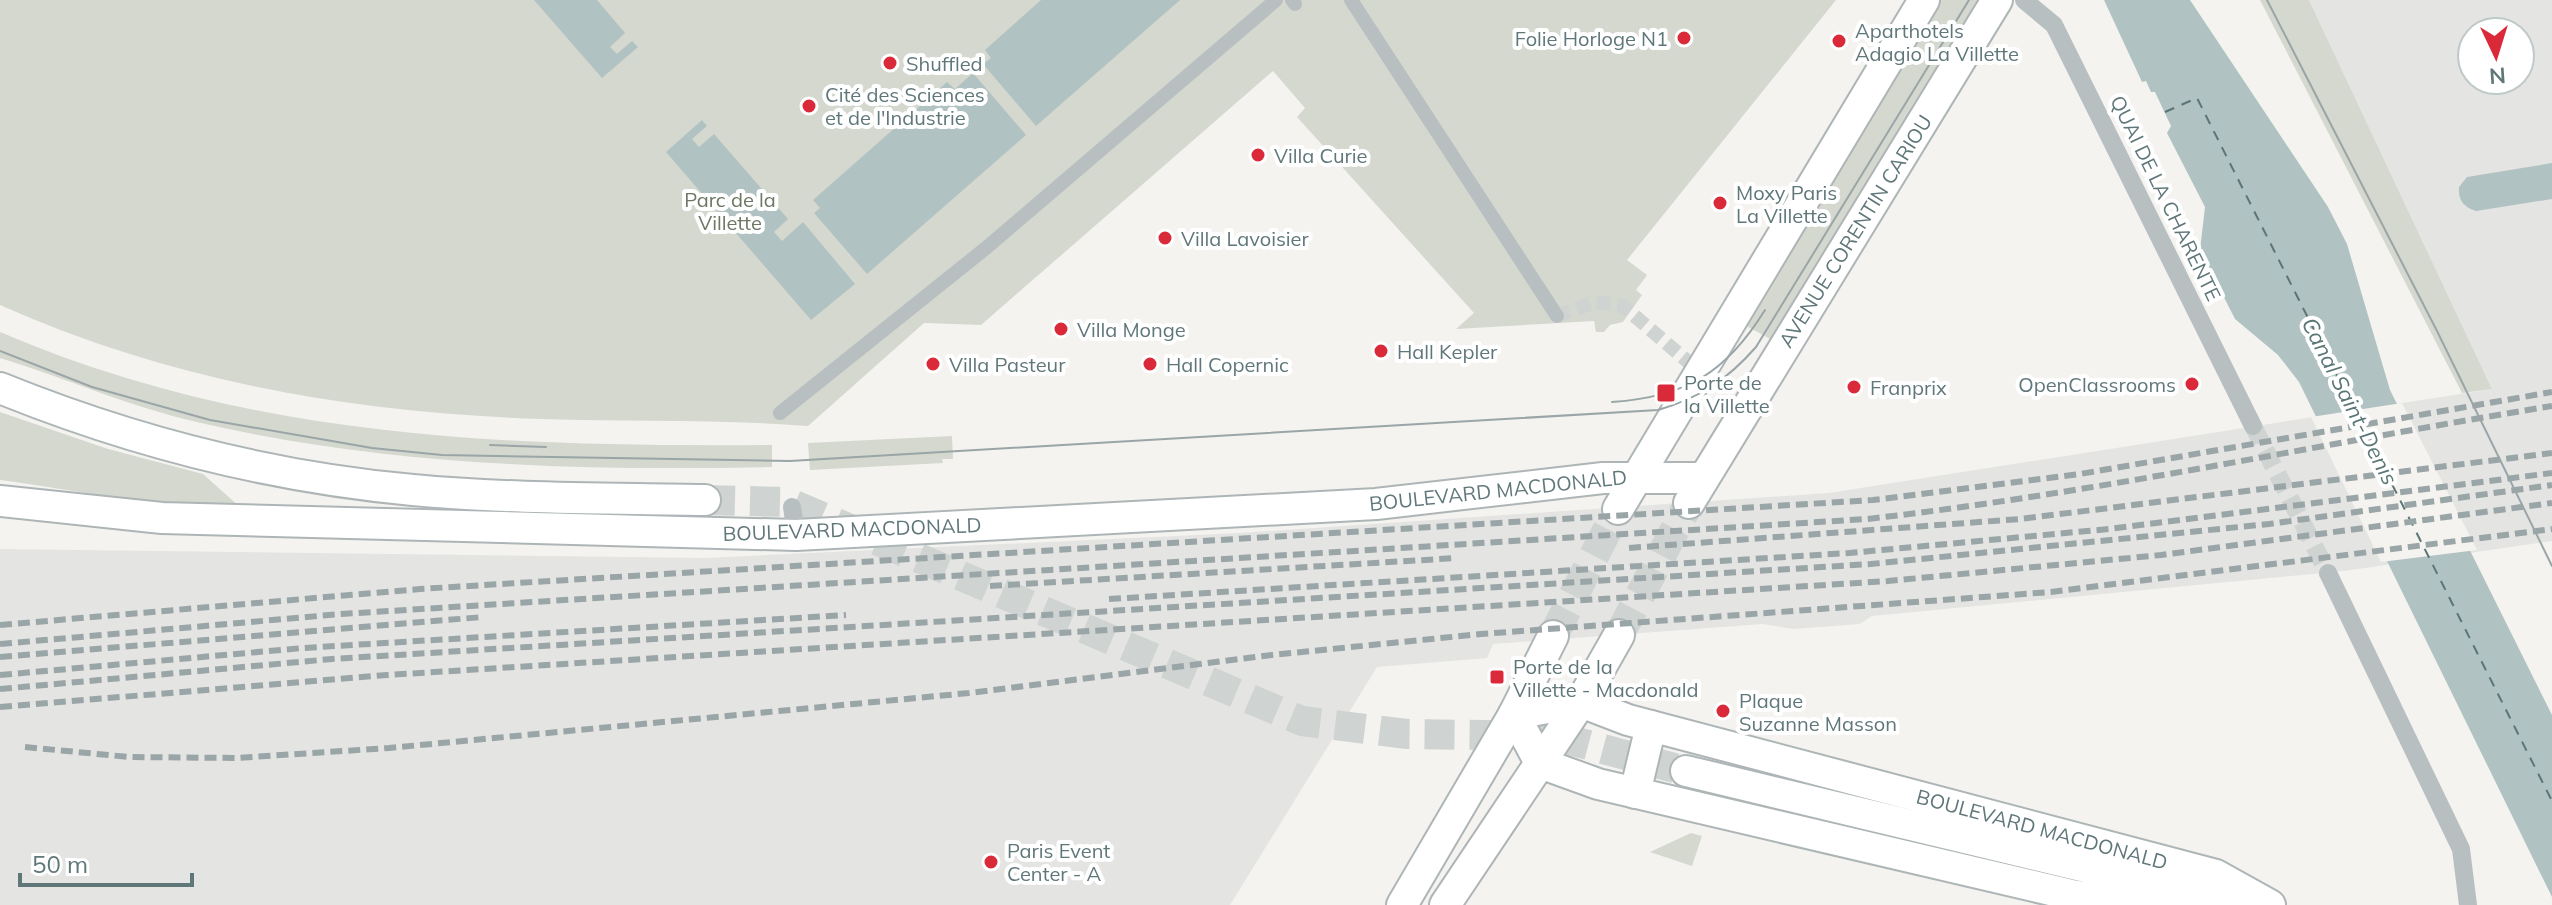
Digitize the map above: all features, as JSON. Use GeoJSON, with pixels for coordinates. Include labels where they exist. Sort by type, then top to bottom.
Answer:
{"type":"FeatureCollection","features":[{"type":"Feature","properties":{"kind":"main road"},"geometry":{"type":"LineString","coordinates":[[1618,509],[1924,0]]}},
{"type":"Feature","properties":{"kind":"main road","name":"AVENUE CORENTIN CARIOU"},"geometry":{"type":"LineString","coordinates":[[1696,490],[1997,0]]}},
{"type":"Feature","properties":{"kind":"main road","name":"BOULEVARD MACDONALD"},"geometry":{"type":"LineString","coordinates":[[0,388],[101,427],[161,444],[346,481],[413,490],[705,500]]}},
{"type":"Feature","properties":{"kind":"main road","name":"BOULEVARD MACDONALD"},"geometry":{"type":"LineString","coordinates":[[0,501],[162,518],[794,521],[1376,504],[1637,476],[1696,490]]}},
{"type":"Feature","properties":{"kind":"main road"},"geometry":{"type":"LineString","coordinates":[[1445,905],[1581,702],[1619,635]]}},
{"type":"Feature","properties":{"kind":"main road"},"geometry":{"type":"LineString","coordinates":[[1402,905],[1514,714],[1553,636]]}},
{"type":"Feature","properties":{"kind":"main road","name":"BOULEVARD MACDONALD"},"geometry":{"type":"LineString","coordinates":[[1514,714],[1581,702],[1651,726],[2216,875],[2270,905]]}},
{"type":"Feature","properties":{"kind":"main road"},"geometry":{"type":"LineString","coordinates":[[1514,714],[1540,763],[1635,793],[2076,896],[2172,905]]}},
{"type":"Feature","properties":{"kind":"main road"},"geometry":{"type":"LineString","coordinates":[[1635,793],[1651,726]]}},
{"type":"Feature","properties":{"kind":"main road","name":"BOULEVARD MACDONALD"},"geometry":{"type":"LineString","coordinates":[[1686,771],[2244,905]]}},
{"type":"Feature","properties":{"kind":"main road"},"geometry":{"type":"LineString","coordinates":[[1446,830],[1479,850]]}},
{"type":"Feature","properties":{"kind":"street"},"geometry":{"type":"LineString","coordinates":[[780,413],[986,248],[1276,0]]}},
{"type":"Feature","properties":{"kind":"street"},"geometry":{"type":"LineString","coordinates":[[1351,0],[1484,199],[1557,316]]}},
{"type":"Feature","properties":{"kind":"street","name":"QUAI DE LA CHARENTE"},"geometry":{"type":"LineString","coordinates":[[2024,0],[2054,25],[2253,426]]}},
{"type":"Feature","properties":{"kind":"street"},"geometry":{"type":"LineString","coordinates":[[2328,573],[2461,849],[2468,905]]}},
{"type":"Feature","properties":{"kind":"shaded area"},"geometry":{"type":"Polygon","coordinates":[[[2309,0],[2552,0],[2552,541],[2344,571],[1872,616],[1860,624],[1793,629],[1763,624],[1493,644],[1487,658],[1377,667],[1230,905],[0,905],[0,549],[706,558],[1239,533],[1829,493],[2492,389],[2309,0]]]}},
{"type":"Feature","properties":{"kind":"green space","name":"Parc de la Villette"},"geometry":{"type":"Polygon","coordinates":[[[0,0],[1836,0],[1627,260],[1647,275],[1636,290],[1642,295],[1623,322],[1610,325],[1604,332],[1596,332],[1594,321],[1456,329],[1474,313],[1297,117],[1305,108],[1273,71],[981,325],[924,323],[808,426],[472,416],[334,401],[265,389],[131,354],[65,332],[0,305],[0,0]]]}},
{"type":"Feature","properties":{"kind":"green space"},"geometry":{"type":"Polygon","coordinates":[[[1936,0],[1985,0],[1772,340],[1739,322],[1936,0]]]}},
{"type":"Feature","properties":{"kind":"green space"},"geometry":{"type":"Polygon","coordinates":[[[2260,0],[2309,0],[2492,389],[2462,393],[2260,0]]]}},
{"type":"Feature","properties":{"kind":"green space"},"geometry":{"type":"Polygon","coordinates":[[[0,332],[94,368],[188,395],[283,415],[379,429],[476,438],[574,443],[772,445],[772,467],[628,468],[485,463],[342,449],[271,437],[149,409],[0,358],[0,332]]]}},
{"type":"Feature","properties":{"kind":"green space"},"geometry":{"type":"Polygon","coordinates":[[[0,412],[108,449],[203,474],[241,508],[150,502],[0,480],[0,412]]]}},
{"type":"Feature","properties":{"kind":"green space"},"geometry":{"type":"Polygon","coordinates":[[[952,436],[953,459],[942,459],[943,463],[810,470],[808,443],[952,436]]]}},
{"type":"Feature","properties":{"kind":"green space"},"geometry":{"type":"Polygon","coordinates":[[[1691,833],[1702,836],[1692,866],[1650,852],[1691,833]]]}},
{"type":"Feature","properties":{"kind":"water"},"geometry":{"type":"Polygon","coordinates":[[[534,0],[597,0],[625,33],[610,47],[617,54],[632,41],[638,47],[602,78],[534,0]]]}},
{"type":"Feature","properties":{"kind":"water"},"geometry":{"type":"Polygon","coordinates":[[[1041,0],[1180,0],[1036,126],[983,64],[991,58],[985,50],[1041,0]]]}},
{"type":"Feature","properties":{"kind":"water","name":"Canal Saint-Denis"},"geometry":{"type":"Polygon","coordinates":[[[2104,0],[2190,0],[2328,207],[2347,244],[2390,390],[2552,715],[2552,897],[2299,382],[2278,355],[2235,319],[2200,250],[2205,207],[2167,133],[2171,126],[2155,92],[2151,92],[2146,81],[2142,82],[2104,0]]]}},
{"type":"Feature","properties":{"kind":"water"},"geometry":{"type":"Polygon","coordinates":[[[973,73],[1026,135],[867,274],[814,213],[820,208],[813,200],[947,82],[955,89],[973,73]]]}},
{"type":"Feature","properties":{"kind":"water"},"geometry":{"type":"Polygon","coordinates":[[[702,120],[707,126],[692,139],[699,147],[714,134],[788,219],[774,232],[782,241],[803,222],[855,284],[811,320],[666,152],[702,120]]]}},
{"type":"Feature","properties":{"kind":"water"},"geometry":{"type":"Polygon","coordinates":[[[2552,163],[2552,199],[2476,211],[2465,205],[2459,196],[2459,187],[2467,177],[2552,163]]]}},
{"type":"Feature","properties":{"kind":"pier"},"geometry":{"type":"Polygon","coordinates":[[[2402,403],[2477,550],[2381,562],[2311,417],[2402,403]]]}},
{"type":"Feature","properties":{"kind":"ferry route"},"geometry":{"type":"LineString","coordinates":[[2165,112],[2197,98],[2552,801]]}},
{"type":"Feature","properties":{"kind":"tunnel"},"geometry":{"type":"LineString","coordinates":[[1557,316],[1595,302],[1623,306],[1700,372]]}},
{"type":"Feature","properties":{"kind":"tunnel"},"geometry":{"type":"LineString","coordinates":[[2253,426],[2328,573]]}},
{"type":"Feature","properties":{"kind":"tunnel"},"geometry":{"type":"LineString","coordinates":[[705,500],[787,502],[1302,721],[1407,734],[1554,736],[1686,771]]}},
{"type":"Feature","properties":{"kind":"tunnel"},"geometry":{"type":"LineString","coordinates":[[1619,635],[1689,503]]}},
{"type":"Feature","properties":{"kind":"tunnel"},"geometry":{"type":"LineString","coordinates":[[1553,636],[1618,509]]}},
{"type":"Feature","properties":{"kind":"tram line"},"geometry":{"type":"LineString","coordinates":[[0,351],[92,387],[210,420],[372,448],[442,455],[790,461],[1658,410],[1687,400],[1712,386],[1735,369],[1756,347],[1969,0]]}},
{"type":"Feature","properties":{"kind":"tram line"},"geometry":{"type":"LineString","coordinates":[[2267,0],[2437,331],[2552,566]]}},
{"type":"Feature","properties":{"kind":"tram line"},"geometry":{"type":"LineString","coordinates":[[1612,402],[1662,394],[1702,378],[1735,350],[1765,310]]}},
{"type":"Feature","properties":{"kind":"tram line"},"geometry":{"type":"LineString","coordinates":[[490,445],[546,447]]}},
{"type":"Feature","properties":{"kind":"railway"},"geometry":{"type":"LineString","coordinates":[[0,625],[420,589],[1873,500],[2080,474],[2552,392]]}},
{"type":"Feature","properties":{"kind":"railway"},"geometry":{"type":"LineString","coordinates":[[0,644],[341,614],[1867,519],[2125,482],[2552,406]]}},
{"type":"Feature","properties":{"kind":"railway"},"geometry":{"type":"LineString","coordinates":[[1629,548],[2020,519],[2552,453]]}},
{"type":"Feature","properties":{"kind":"railway"},"geometry":{"type":"LineString","coordinates":[[1109,599],[1849,553],[2109,529],[2552,473]]}},
{"type":"Feature","properties":{"kind":"railway"},"geometry":{"type":"LineString","coordinates":[[0,689],[332,659],[1871,564],[2269,524],[2552,485]]}},
{"type":"Feature","properties":{"kind":"railway"},"geometry":{"type":"LineString","coordinates":[[0,707],[387,675],[1888,581],[2161,555],[2552,503]]}},
{"type":"Feature","properties":{"kind":"railway"},"geometry":{"type":"LineString","coordinates":[[25,747],[129,757],[236,758],[389,748],[969,693],[1272,655],[1481,634],[2051,592],[2552,529]]}},
{"type":"Feature","properties":{"kind":"railway"},"geometry":{"type":"LineString","coordinates":[[990,586],[1457,558]]}},
{"type":"Feature","properties":{"kind":"railway"},"geometry":{"type":"LineString","coordinates":[[0,675],[303,648],[846,615]]}},
{"type":"Feature","properties":{"kind":"railway"},"geometry":{"type":"LineString","coordinates":[[0,657],[483,617]]}},
{"type":"Feature","properties":{"kind":"place","name":"Folie Horloge N1"},"geometry":{"type":"Point","coordinates":[1684,38]}},
{"type":"Feature","properties":{"kind":"place","name":"Aparthotels Adagio La Villette"},"geometry":{"type":"Point","coordinates":[1839,41]}},
{"type":"Feature","properties":{"kind":"place","name":"Shuffled"},"geometry":{"type":"Point","coordinates":[890,63]}},
{"type":"Feature","properties":{"kind":"place","name":"Cité des Sciences et de l'Industrie"},"geometry":{"type":"Point","coordinates":[809,106]}},
{"type":"Feature","properties":{"kind":"place","name":"Villa Curie"},"geometry":{"type":"Point","coordinates":[1258,155]}},
{"type":"Feature","properties":{"kind":"place","name":"Moxy Paris La Villette"},"geometry":{"type":"Point","coordinates":[1720,203]}},
{"type":"Feature","properties":{"kind":"place","name":"Villa Lavoisier"},"geometry":{"type":"Point","coordinates":[1165,238]}},
{"type":"Feature","properties":{"kind":"place","name":"Villa Monge"},"geometry":{"type":"Point","coordinates":[1061,329]}},
{"type":"Feature","properties":{"kind":"place","name":"Hall Kepler"},"geometry":{"type":"Point","coordinates":[1381,351]}},
{"type":"Feature","properties":{"kind":"place","name":"Villa Pasteur"},"geometry":{"type":"Point","coordinates":[933,364]}},
{"type":"Feature","properties":{"kind":"place","name":"Hall Copernic"},"geometry":{"type":"Point","coordinates":[1150,364]}},
{"type":"Feature","properties":{"kind":"place","name":"OpenClassrooms"},"geometry":{"type":"Point","coordinates":[2192,384]}},
{"type":"Feature","properties":{"kind":"place","name":"Franprix"},"geometry":{"type":"Point","coordinates":[1854,387]}},
{"type":"Feature","properties":{"kind":"place","name":"Porte de la Villette"},"geometry":{"type":"Point","coordinates":[1666,393]}},
{"type":"Feature","properties":{"kind":"place","name":"Porte de la Villette - Macdonald"},"geometry":{"type":"Point","coordinates":[1497,677]}},
{"type":"Feature","properties":{"kind":"place","name":"Plaque Suzanne Masson"},"geometry":{"type":"Point","coordinates":[1723,711]}},
{"type":"Feature","properties":{"kind":"place","name":"Paris Event Center - A"},"geometry":{"type":"Point","coordinates":[991,862]}}]}
